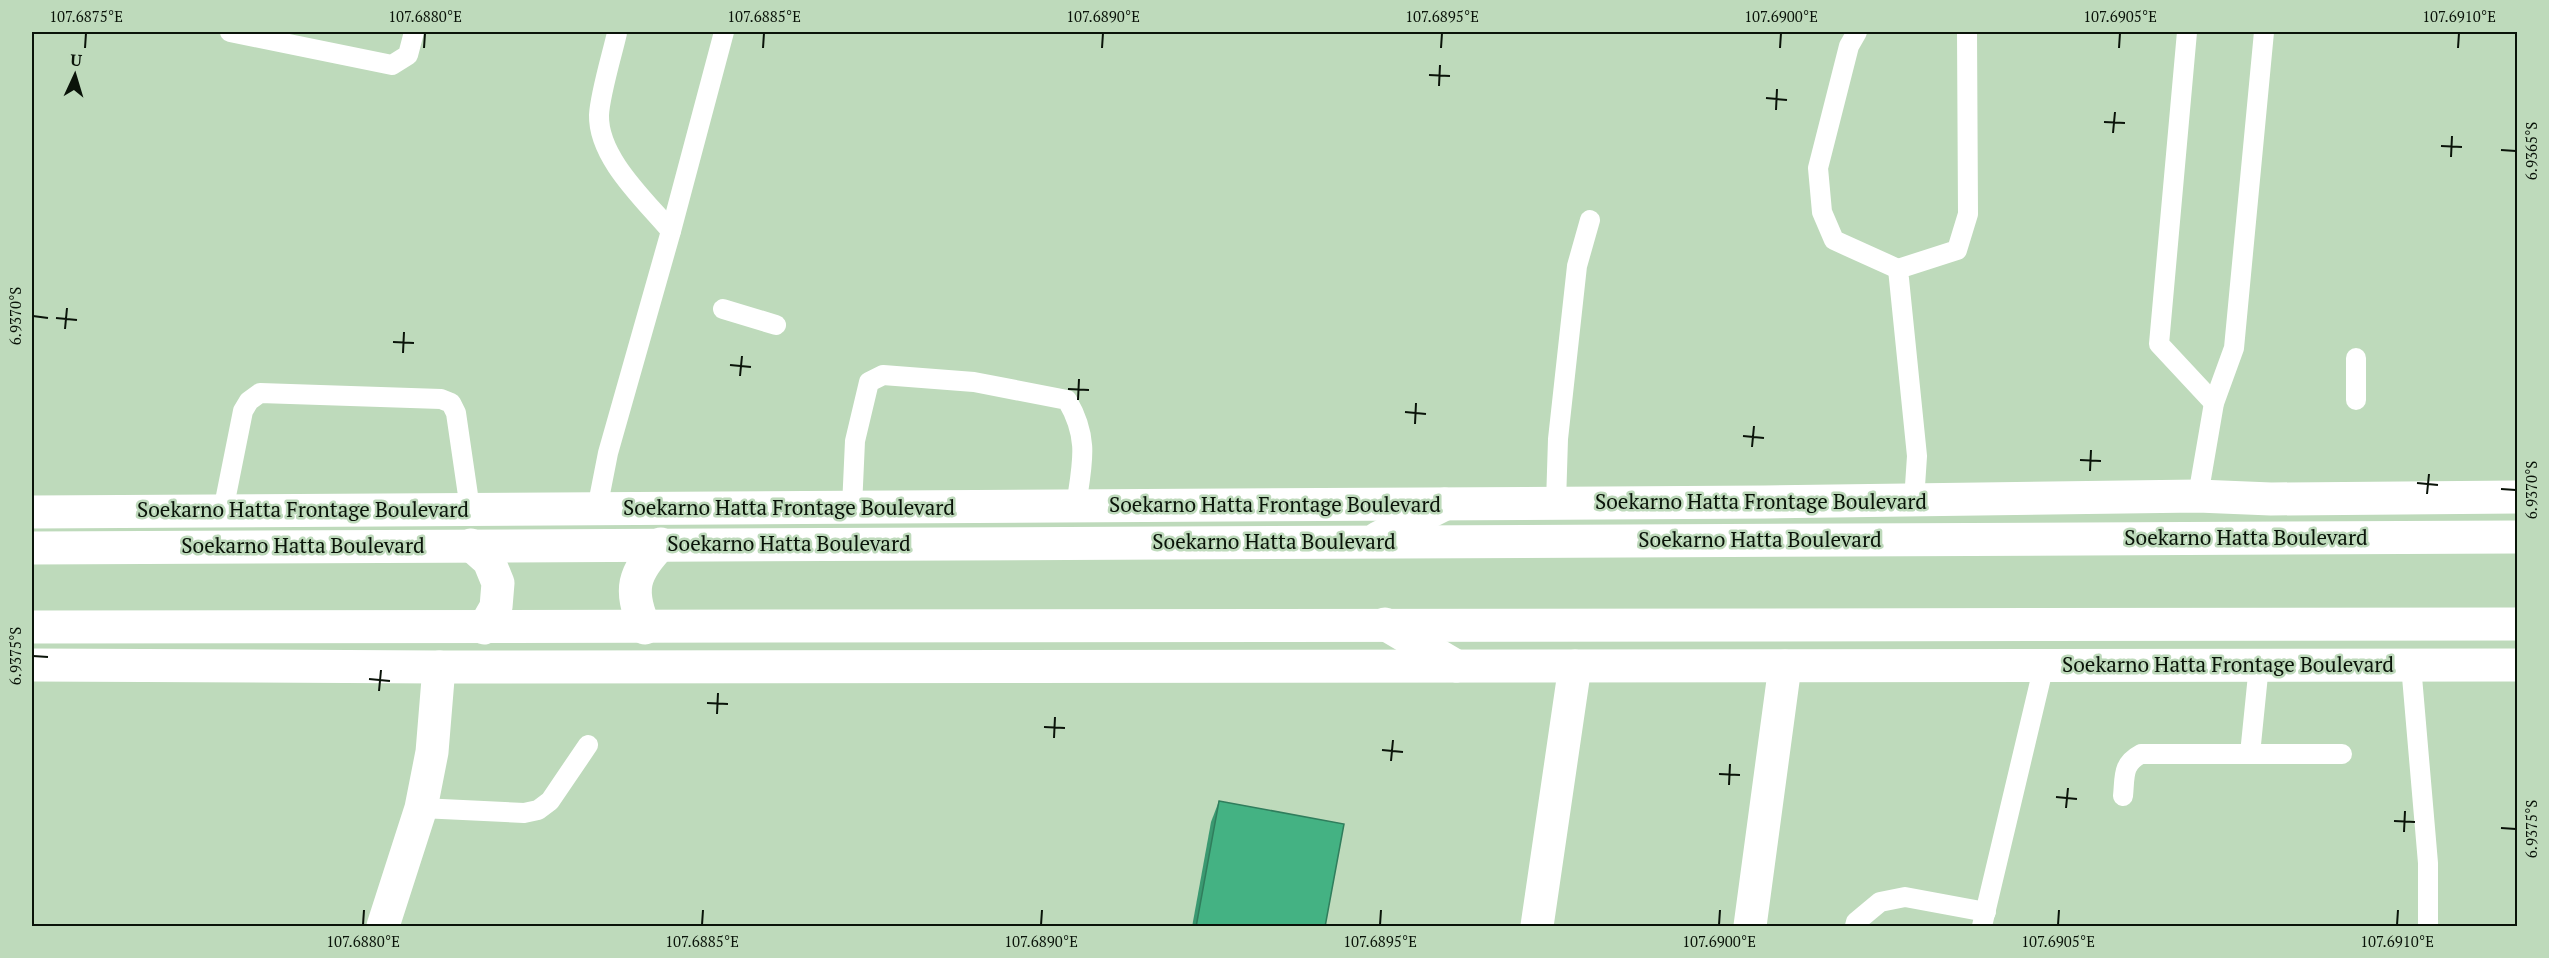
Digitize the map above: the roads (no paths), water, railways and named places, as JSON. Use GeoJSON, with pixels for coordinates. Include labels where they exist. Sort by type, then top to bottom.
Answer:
{"type":"FeatureCollection","features":[{"type":"Feature","properties":{"kind":"main road","name":"Soekarno Hatta Frontage Boulevard"},"geometry":{"type":"LineString","coordinates":[[32,512],[1914,501],[2198,496],[2271,499],[2517,497]]}},
{"type":"Feature","properties":{"kind":"main road"},"geometry":{"type":"LineString","coordinates":[[1371,541],[1445,504]]}},
{"type":"Feature","properties":{"kind":"main road","name":"Soekarno Hatta Boulevard"},"geometry":{"type":"LineString","coordinates":[[32,548],[2517,537]]}},
{"type":"Feature","properties":{"kind":"main road"},"geometry":{"type":"LineString","coordinates":[[645,628],[635,606],[636,583],[644,561],[661,544]]}},
{"type":"Feature","properties":{"kind":"main road"},"geometry":{"type":"LineString","coordinates":[[471,545],[489,561],[498,583],[496,607],[484,628]]}},
{"type":"Feature","properties":{"kind":"main road"},"geometry":{"type":"LineString","coordinates":[[1385,624],[1456,666]]}},
{"type":"Feature","properties":{"kind":"main road"},"geometry":{"type":"LineString","coordinates":[[32,627],[2517,624]]}},
{"type":"Feature","properties":{"kind":"main road","name":"Soekarno Hatta Frontage Boulevard"},"geometry":{"type":"LineString","coordinates":[[32,665],[439,667],[2517,665]]}},
{"type":"Feature","properties":{"kind":"main road"},"geometry":{"type":"LineString","coordinates":[[1537,927],[1575,666]]}},
{"type":"Feature","properties":{"kind":"main road"},"geometry":{"type":"LineString","coordinates":[[1750,927],[1785,666]]}},
{"type":"Feature","properties":{"kind":"main road"},"geometry":{"type":"LineString","coordinates":[[383,927],[421,808],[432,752],[439,667]]}},
{"type":"Feature","properties":{"kind":"lane"},"geometry":{"type":"LineString","coordinates":[[231,32],[392,65],[408,55],[414,32]]}},
{"type":"Feature","properties":{"kind":"lane"},"geometry":{"type":"LineString","coordinates":[[597,509],[608,453],[724,32]]}},
{"type":"Feature","properties":{"kind":"lane"},"geometry":{"type":"LineString","coordinates":[[1857,32],[1849,46],[1818,168],[1822,212],[1834,240],[1898,269],[1957,249],[1968,214],[1967,32]]}},
{"type":"Feature","properties":{"kind":"lane"},"geometry":{"type":"LineString","coordinates":[[2187,32],[2159,344],[2214,403]]}},
{"type":"Feature","properties":{"kind":"lane"},"geometry":{"type":"LineString","coordinates":[[2198,496],[2214,403],[2234,348],[2264,32]]}},
{"type":"Feature","properties":{"kind":"lane"},"geometry":{"type":"LineString","coordinates":[[617,33],[599,114],[603,141],[615,163],[671,231]]}},
{"type":"Feature","properties":{"kind":"lane"},"geometry":{"type":"LineString","coordinates":[[1556,503],[1558,440],[1577,266],[1590,220]]}},
{"type":"Feature","properties":{"kind":"lane"},"geometry":{"type":"LineString","coordinates":[[1898,269],[1917,456],[1914,501]]}},
{"type":"Feature","properties":{"kind":"lane"},"geometry":{"type":"LineString","coordinates":[[723,309],[776,325]]}},
{"type":"Feature","properties":{"kind":"lane"},"geometry":{"type":"LineString","coordinates":[[2356,358],[2356,400]]}},
{"type":"Feature","properties":{"kind":"lane"},"geometry":{"type":"LineString","coordinates":[[852,507],[855,441],[868,382],[883,375],[974,382],[1067,400],[1078,417],[1084,450],[1076,506]]}},
{"type":"Feature","properties":{"kind":"lane"},"geometry":{"type":"LineString","coordinates":[[223,511],[243,411],[249,402],[260,393],[441,399],[451,403],[456,413],[470,509]]}},
{"type":"Feature","properties":{"kind":"lane"},"geometry":{"type":"LineString","coordinates":[[1855,927],[1856,922],[1880,902],[1905,897],[1984,919],[2044,665]]}},
{"type":"Feature","properties":{"kind":"lane"},"geometry":{"type":"LineString","coordinates":[[2250,754],[2259,665]]}},
{"type":"Feature","properties":{"kind":"lane"},"geometry":{"type":"LineString","coordinates":[[2411,665],[2428,863],[2428,927]]}},
{"type":"Feature","properties":{"kind":"lane"},"geometry":{"type":"LineString","coordinates":[[421,808],[524,813],[538,810],[550,801],[588,745]]}},
{"type":"Feature","properties":{"kind":"lane"},"geometry":{"type":"LineString","coordinates":[[2123,796],[2125,772],[2129,760],[2140,754],[2342,754]]}}]}
